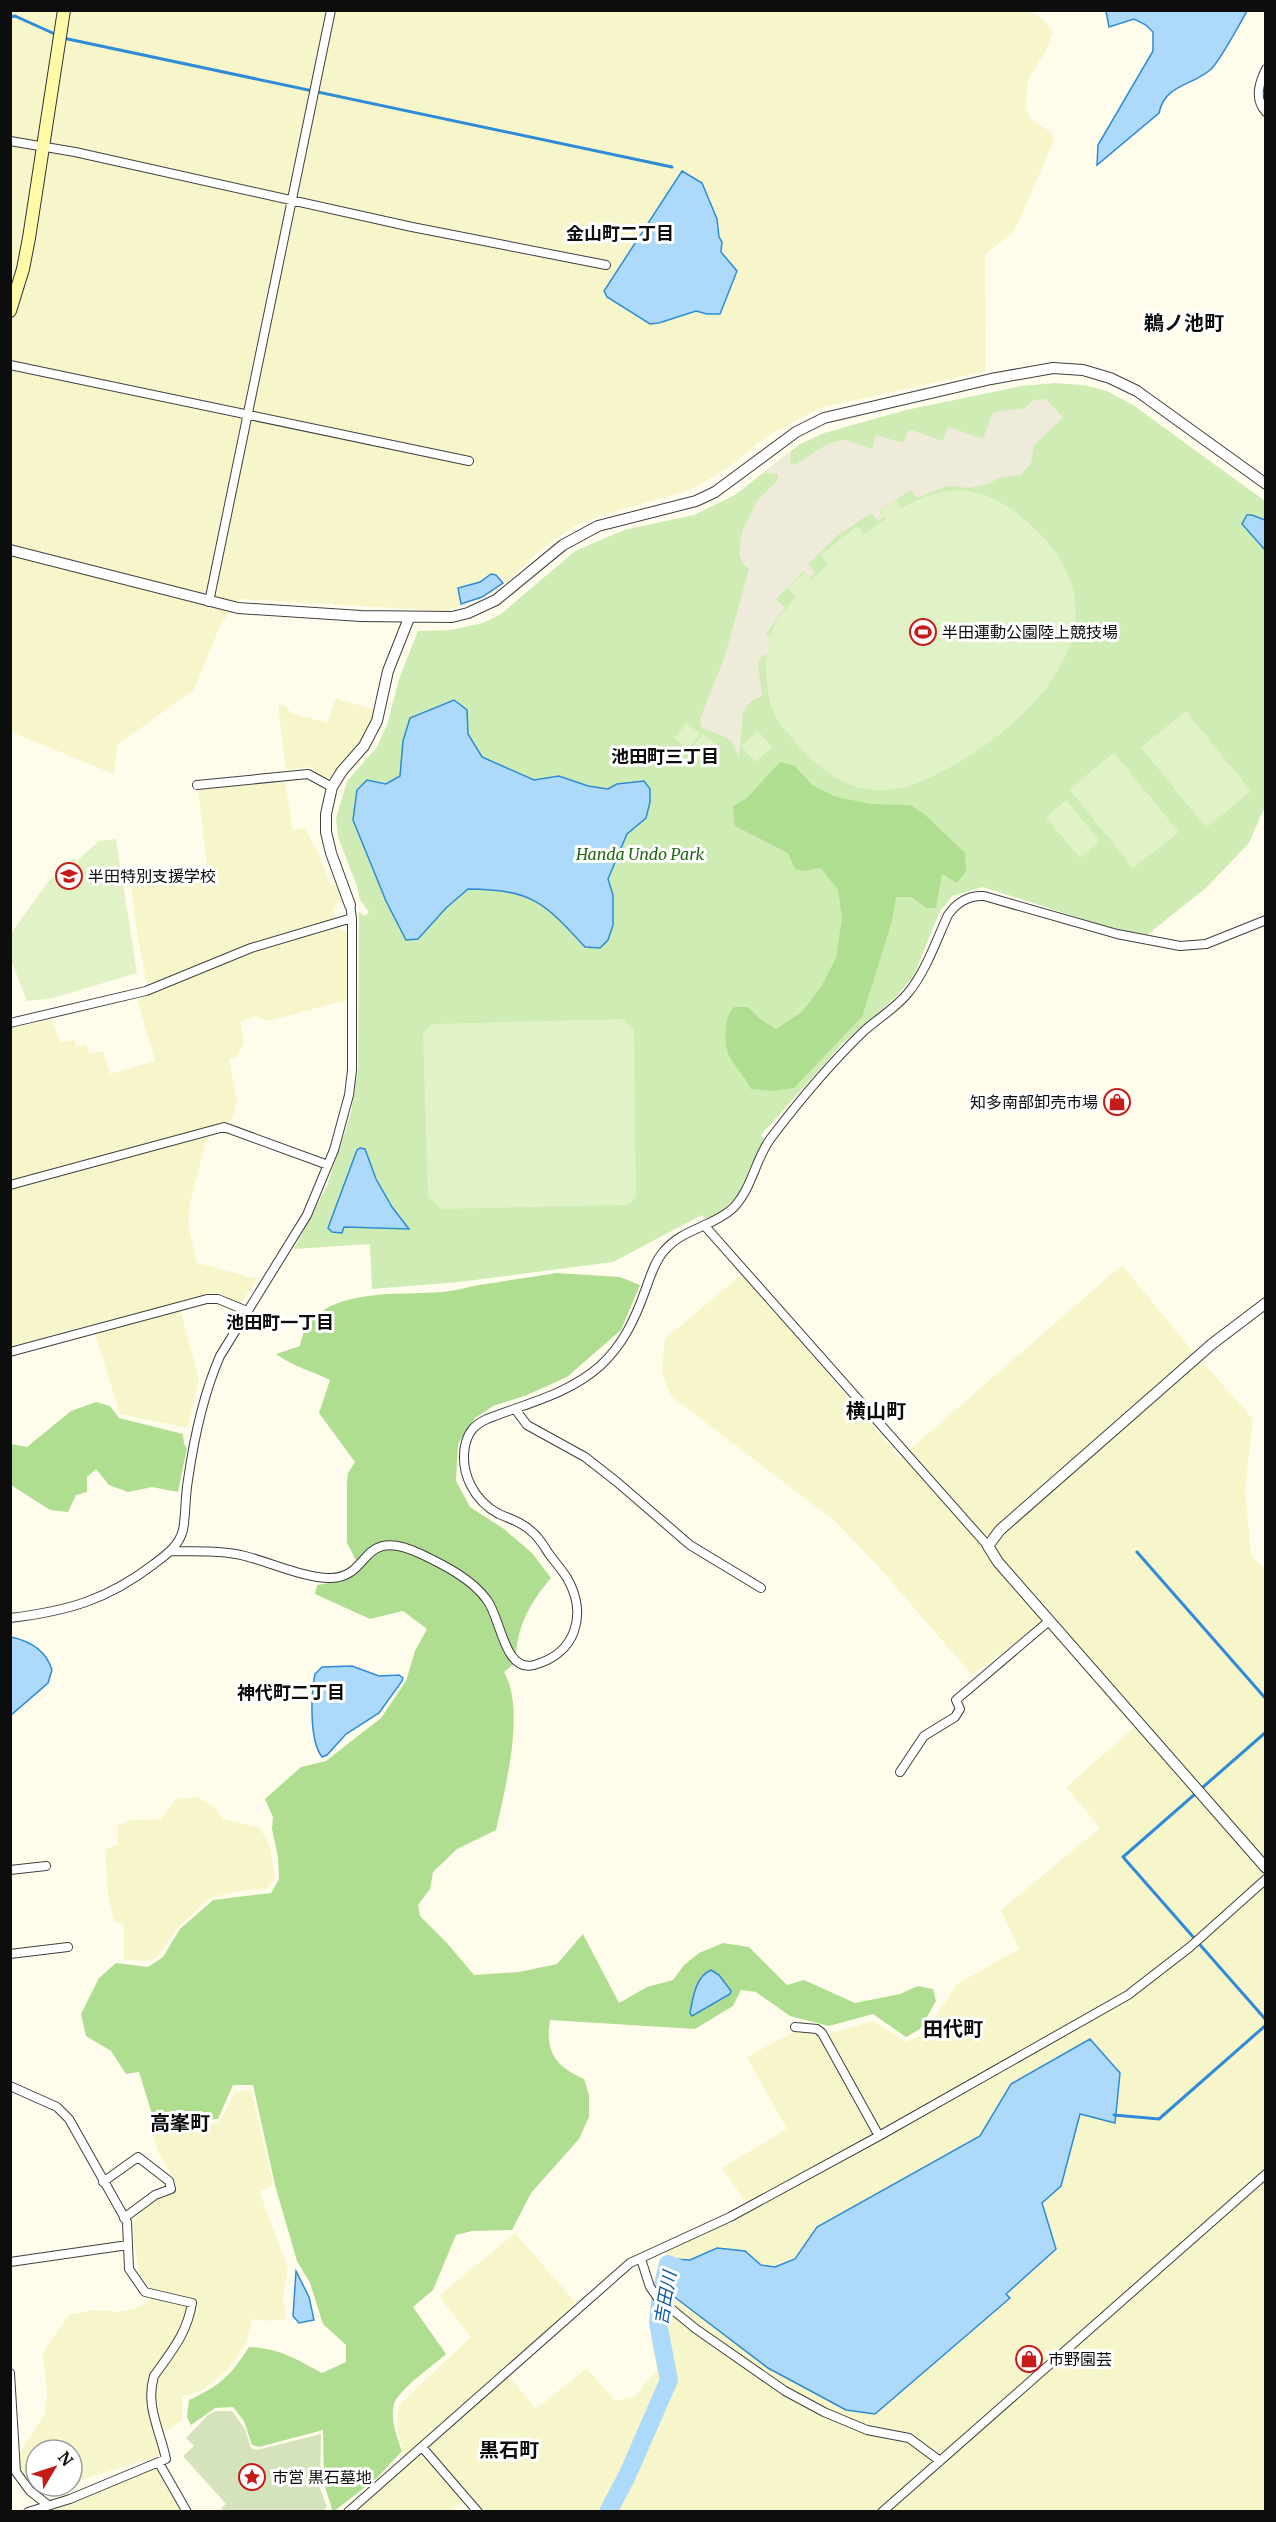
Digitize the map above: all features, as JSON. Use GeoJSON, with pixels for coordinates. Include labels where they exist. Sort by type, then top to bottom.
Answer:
{"type":"FeatureCollection","features":[{"type":"Feature","properties":{"kind":"main road"},"geometry":{"type":"LineString","coordinates":[[10,311],[23,269],[64,10]]}},
{"type":"Feature","properties":{"kind":"street"},"geometry":{"type":"LineString","coordinates":[[209,602],[331,10]]}},
{"type":"Feature","properties":{"kind":"street"},"geometry":{"type":"LineString","coordinates":[[1266,69],[1258,91],[1261,106],[1266,112]]}},
{"type":"Feature","properties":{"kind":"street"},"geometry":{"type":"LineString","coordinates":[[10,141],[75,152],[412,227],[606,265]]}},
{"type":"Feature","properties":{"kind":"street"},"geometry":{"type":"LineString","coordinates":[[10,365],[469,460]]}},
{"type":"Feature","properties":{"kind":"street"},"geometry":{"type":"LineString","coordinates":[[10,550],[209,602],[264,611],[409,618],[452,617],[468,613],[496,600],[576,537],[598,526],[696,501],[715,492],[796,432],[824,418],[1010,375],[1053,368],[1083,370],[1110,378],[1137,391],[1266,484]]}},
{"type":"Feature","properties":{"kind":"street"},"geometry":{"type":"LineString","coordinates":[[10,1618],[67,1609],[97,1599],[134,1579],[171,1551],[183,1530],[193,1454],[211,1377],[220,1356],[307,1215],[345,1110],[352,1070],[352,918],[350,905],[326,832],[326,814],[332,787],[372,734],[388,671],[409,618]]}},
{"type":"Feature","properties":{"kind":"street"},"geometry":{"type":"LineString","coordinates":[[197,785],[308,774],[332,787]]}},
{"type":"Feature","properties":{"kind":"street"},"geometry":{"type":"LineString","coordinates":[[171,1551],[228,1552],[328,1578],[350,1571],[382,1545],[395,1544],[422,1554],[472,1584],[489,1602],[503,1640],[516,1662],[521,1666],[532,1666],[556,1655],[573,1638],[578,1613],[576,1598],[568,1579],[533,1532],[492,1510],[477,1496],[469,1483],[464,1463],[466,1444],[473,1428],[483,1421],[568,1389],[600,1366],[615,1350],[632,1324],[651,1275],[664,1250],[687,1232],[723,1216],[736,1205],[746,1188],[758,1158],[771,1139],[856,1040],[905,997],[919,976],[948,915],[956,905],[978,896],[990,897],[1117,934],[1180,946],[1206,944],[1266,920]]}},
{"type":"Feature","properties":{"kind":"street"},"geometry":{"type":"LineString","coordinates":[[10,1023],[146,991],[251,948],[352,918]]}},
{"type":"Feature","properties":{"kind":"street"},"geometry":{"type":"LineString","coordinates":[[10,1185],[224,1127],[327,1165]]}},
{"type":"Feature","properties":{"kind":"street"},"geometry":{"type":"LineString","coordinates":[[704,1225],[988,1546],[998,1562],[1266,1868]]}},
{"type":"Feature","properties":{"kind":"street"},"geometry":{"type":"LineString","coordinates":[[10,1352],[207,1299],[218,1299],[247,1311]]}},
{"type":"Feature","properties":{"kind":"street"},"geometry":{"type":"LineString","coordinates":[[988,1546],[1000,1530],[1212,1344],[1266,1303]]}},
{"type":"Feature","properties":{"kind":"street"},"geometry":{"type":"LineString","coordinates":[[515,1409],[526,1425],[585,1457],[690,1545],[761,1588]]}},
{"type":"Feature","properties":{"kind":"street"},"geometry":{"type":"LineString","coordinates":[[900,1772],[924,1736],[955,1717],[960,1709],[956,1700],[1049,1621]]}},
{"type":"Feature","properties":{"kind":"street"},"geometry":{"type":"LineString","coordinates":[[10,1870],[46,1866]]}},
{"type":"Feature","properties":{"kind":"street"},"geometry":{"type":"LineString","coordinates":[[348,2511],[630,2263],[730,2217],[879,2136],[1128,1995],[1190,1947],[1266,1879]]}},
{"type":"Feature","properties":{"kind":"street"},"geometry":{"type":"LineString","coordinates":[[10,1954],[68,1947]]}},
{"type":"Feature","properties":{"kind":"street"},"geometry":{"type":"LineString","coordinates":[[795,2027],[817,2029],[822,2033],[879,2136]]}},
{"type":"Feature","properties":{"kind":"street"},"geometry":{"type":"LineString","coordinates":[[10,2086],[47,2101],[62,2111],[127,2222],[129,2269],[145,2292],[192,2303],[180,2340],[152,2382],[153,2416],[166,2459],[28,2511]]}},
{"type":"Feature","properties":{"kind":"street"},"geometry":{"type":"LineString","coordinates":[[103,2182],[138,2157],[169,2181],[171,2188],[168,2191],[155,2195],[124,2218]]}},
{"type":"Feature","properties":{"kind":"street"},"geometry":{"type":"LineString","coordinates":[[882,2511],[1266,2175]]}},
{"type":"Feature","properties":{"kind":"street"},"geometry":{"type":"LineString","coordinates":[[10,2262],[128,2245]]}},
{"type":"Feature","properties":{"kind":"street"},"geometry":{"type":"LineString","coordinates":[[641,2259],[650,2287],[658,2298],[744,2364],[785,2391],[824,2412],[867,2430],[909,2438],[940,2461]]}},
{"type":"Feature","properties":{"kind":"street"},"geometry":{"type":"LineString","coordinates":[[10,2373],[16,2472],[30,2491],[48,2505]]}},
{"type":"Feature","properties":{"kind":"street"},"geometry":{"type":"LineString","coordinates":[[422,2447],[478,2511]]}},
{"type":"Feature","properties":{"kind":"street"},"geometry":{"type":"LineString","coordinates":[[159,2463],[187,2511]]}},
{"type":"Feature","properties":{"kind":"green space"},"geometry":{"type":"Polygon","coordinates":[[[10,11],[1030,11],[1041,18],[1053,31],[1048,47],[1028,80],[1025,108],[1030,118],[1052,133],[1054,140],[1015,230],[985,255],[986,371],[820,408],[766,437],[728,468],[690,490],[605,514],[575,526],[543,548],[492,593],[446,611],[239,599],[220,626],[194,690],[117,745],[114,774],[11,732],[10,11]]]}},
{"type":"Feature","properties":{"kind":"green space","name":"Handa Undo Park"},"geometry":{"type":"Polygon","coordinates":[[[1055,383],[1083,385],[1107,391],[1133,405],[1265,501],[1265,806],[1249,843],[1207,887],[1147,935],[1117,930],[983,887],[952,896],[939,913],[914,975],[895,998],[842,1044],[761,1135],[766,1141],[749,1176],[729,1205],[707,1221],[702,1215],[613,1262],[459,1282],[372,1289],[370,1244],[294,1249],[327,1186],[351,1113],[358,1067],[359,912],[365,916],[369,912],[360,900],[338,837],[336,818],[347,781],[377,747],[387,725],[399,679],[418,631],[451,630],[483,623],[501,614],[575,551],[624,530],[694,515],[735,495],[800,444],[824,433],[906,410],[1021,386],[1055,383]]]}},
{"type":"Feature","properties":{"kind":"green space","name":"半田運動公園陸上競技場"},"geometry":{"type":"Polygon","coordinates":[[[962,490],[994,499],[1022,517],[1039,533],[1063,565],[1074,596],[1074,628],[1065,658],[1048,686],[1025,712],[998,736],[947,769],[913,785],[889,790],[861,788],[846,783],[821,767],[798,746],[779,722],[770,700],[766,673],[771,632],[780,615],[796,597],[787,588],[804,573],[811,580],[828,564],[821,555],[857,526],[864,534],[885,519],[880,511],[896,501],[902,508],[931,495],[962,490]]]}},
{"type":"Feature","properties":{"kind":"green space"},"geometry":{"type":"Polygon","coordinates":[[[335,698],[376,710],[374,720],[360,744],[333,776],[324,778],[309,767],[286,770],[278,705],[285,705],[291,713],[328,723],[335,698]]]}},
{"type":"Feature","properties":{"kind":"green space"},"geometry":{"type":"Polygon","coordinates":[[[1186,711],[1251,791],[1206,828],[1141,747],[1186,711]]]}},
{"type":"Feature","properties":{"kind":"green space"},"geometry":{"type":"Polygon","coordinates":[[[687,723],[700,734],[688,749],[674,738],[687,723]]]}},
{"type":"Feature","properties":{"kind":"green space"},"geometry":{"type":"Polygon","coordinates":[[[758,731],[772,747],[755,762],[741,746],[758,731]]]}},
{"type":"Feature","properties":{"kind":"green space"},"geometry":{"type":"Polygon","coordinates":[[[703,734],[720,747],[706,765],[689,751],[703,734]]]}},
{"type":"Feature","properties":{"kind":"green space"},"geometry":{"type":"Polygon","coordinates":[[[1114,753],[1179,832],[1133,868],[1069,789],[1114,753]]]}},
{"type":"Feature","properties":{"kind":"green space"},"geometry":{"type":"Polygon","coordinates":[[[780,762],[795,766],[812,785],[836,797],[871,804],[910,805],[923,813],[965,853],[966,871],[957,883],[942,874],[936,908],[926,908],[911,897],[896,897],[892,921],[862,1017],[794,1088],[771,1091],[751,1089],[732,1061],[725,1039],[729,1015],[734,1007],[748,1007],[760,1019],[776,1029],[802,1012],[821,987],[836,958],[842,918],[838,890],[821,868],[804,871],[795,869],[788,853],[735,826],[733,806],[746,799],[780,762]]]}},
{"type":"Feature","properties":{"kind":"green space"},"geometry":{"type":"Polygon","coordinates":[[[285,782],[293,830],[305,828],[331,885],[337,884],[342,901],[337,902],[333,911],[337,927],[347,933],[347,1000],[268,1021],[254,1016],[240,1022],[244,1042],[237,1057],[229,1059],[237,1100],[234,1114],[231,1121],[221,1122],[207,1138],[190,1203],[188,1225],[197,1263],[257,1279],[241,1303],[216,1292],[178,1301],[199,1380],[188,1428],[120,1414],[92,1324],[11,1347],[10,1028],[52,1019],[60,1042],[75,1040],[76,1047],[86,1045],[89,1054],[103,1051],[110,1074],[155,1061],[137,1000],[149,995],[138,939],[130,878],[163,870],[170,876],[207,866],[198,789],[285,782]]]}},
{"type":"Feature","properties":{"kind":"green space"},"geometry":{"type":"Polygon","coordinates":[[[1066,800],[1100,841],[1080,858],[1046,818],[1066,800]]]}},
{"type":"Feature","properties":{"kind":"green space"},"geometry":{"type":"Polygon","coordinates":[[[116,839],[137,973],[53,998],[27,1001],[11,960],[11,933],[49,881],[74,858],[77,861],[99,841],[116,839]]]}},
{"type":"Feature","properties":{"kind":"green space"},"geometry":{"type":"Polygon","coordinates":[[[624,1019],[634,1030],[636,1197],[627,1205],[442,1209],[428,1197],[423,1033],[432,1024],[624,1019]]]}},
{"type":"Feature","properties":{"kind":"green space"},"geometry":{"type":"Polygon","coordinates":[[[1122,1265],[1189,1347],[1253,1419],[1245,1490],[1251,1555],[1266,1571],[1265,2511],[472,2512],[463,2501],[450,2511],[354,2512],[407,2465],[397,2429],[398,2406],[471,2337],[439,2296],[515,2233],[576,2303],[504,2370],[536,2409],[587,2368],[615,2401],[635,2396],[657,2369],[651,2341],[650,2307],[668,2256],[666,2251],[750,2209],[722,2168],[787,2129],[747,2057],[797,2030],[822,2036],[873,2021],[906,2042],[924,2034],[957,1984],[1019,1949],[1001,1910],[1100,1828],[1066,1787],[1134,1728],[1042,1622],[972,1675],[877,1565],[837,1523],[670,1395],[662,1371],[665,1339],[742,1274],[900,1458],[1122,1265]]]}},
{"type":"Feature","properties":{"kind":"green space"},"geometry":{"type":"Polygon","coordinates":[[[557,1273],[620,1277],[640,1285],[621,1330],[567,1377],[527,1395],[493,1406],[475,1418],[458,1444],[456,1481],[470,1507],[504,1529],[532,1553],[551,1578],[536,1597],[525,1617],[518,1638],[516,1662],[504,1672],[510,1688],[514,1728],[512,1750],[496,1830],[457,1849],[433,1872],[430,1889],[418,1905],[420,1916],[474,1975],[519,1972],[557,1964],[583,1934],[619,2003],[647,1987],[673,1980],[684,1965],[699,1953],[723,1943],[749,1947],[787,1985],[804,1980],[855,2003],[900,1994],[918,1986],[933,1989],[936,2001],[920,2029],[906,2037],[873,2014],[829,2026],[790,2016],[756,1992],[741,1990],[733,2006],[695,2029],[550,2020],[549,2041],[554,2057],[566,2069],[584,2079],[589,2095],[589,2117],[579,2139],[531,2193],[512,2230],[472,2231],[456,2235],[433,2290],[413,2307],[446,2354],[409,2384],[394,2404],[393,2422],[402,2451],[377,2478],[333,2512],[324,2484],[323,2430],[259,2447],[252,2445],[244,2421],[233,2407],[215,2408],[191,2425],[187,2417],[189,2400],[224,2379],[249,2347],[278,2352],[322,2373],[346,2362],[346,2345],[323,2324],[310,2283],[297,2261],[275,2185],[253,2085],[233,2085],[218,2119],[155,2124],[139,2072],[126,2074],[111,2051],[86,2036],[81,2014],[99,1978],[116,1963],[148,1967],[163,1957],[180,1929],[213,1900],[271,1893],[279,1879],[278,1857],[272,1829],[273,1817],[265,1799],[301,1767],[326,1761],[381,1718],[406,1681],[415,1651],[427,1629],[403,1611],[370,1619],[315,1594],[317,1585],[341,1581],[360,1568],[347,1543],[347,1482],[348,1473],[355,1462],[319,1413],[330,1380],[276,1354],[300,1346],[307,1326],[320,1312],[338,1303],[380,1295],[448,1291],[557,1273]]]}},
{"type":"Feature","properties":{"kind":"green space"},"geometry":{"type":"Polygon","coordinates":[[[96,1402],[110,1406],[119,1418],[183,1434],[187,1448],[178,1492],[152,1487],[128,1492],[109,1485],[96,1469],[87,1477],[87,1492],[76,1495],[68,1512],[50,1510],[11,1485],[11,1444],[27,1447],[71,1411],[96,1402]]]}},
{"type":"Feature","properties":{"kind":"green space"},"geometry":{"type":"Polygon","coordinates":[[[196,1797],[213,1806],[223,1819],[260,1828],[270,1847],[275,1878],[266,1889],[245,1890],[209,1898],[176,1930],[157,1957],[150,1961],[124,1960],[124,1925],[114,1921],[108,1895],[105,1850],[118,1844],[117,1826],[130,1820],[161,1819],[175,1800],[196,1797]]]}},
{"type":"Feature","properties":{"kind":"green space"},"geometry":{"type":"Polygon","coordinates":[[[251,2089],[273,2185],[260,2191],[288,2267],[283,2296],[286,2319],[263,2321],[252,2319],[246,2343],[228,2370],[202,2390],[182,2397],[182,2421],[155,2437],[161,2453],[158,2456],[84,2479],[84,2438],[29,2438],[44,2415],[47,2394],[43,2352],[69,2315],[93,2310],[116,2312],[135,2309],[150,2300],[151,2288],[139,2273],[133,2222],[140,2211],[153,2201],[177,2189],[174,2179],[159,2154],[151,2129],[219,2123],[235,2092],[251,2089]]]}},
{"type":"Feature","properties":{"kind":"green space"},"geometry":{"type":"Polygon","coordinates":[[[217,2411],[232,2411],[245,2429],[251,2448],[257,2450],[321,2434],[320,2488],[327,2507],[321,2512],[224,2511],[221,2508],[226,2504],[183,2456],[194,2446],[186,2438],[209,2414],[217,2411]]]}},
{"type":"Feature","properties":{"kind":"green space"},"geometry":{"type":"Polygon","coordinates":[[[24,2446],[24,2476],[19,2472],[19,2454],[24,2446]]]}},
{"type":"Feature","properties":{"kind":"green space"},"geometry":{"type":"Polygon","coordinates":[[[159,2466],[185,2512],[48,2512],[159,2466]]]}},
{"type":"Feature","properties":{"kind":"shaded area"},"geometry":{"type":"Polygon","coordinates":[[[1046,399],[1063,418],[1034,445],[1031,463],[1021,475],[998,478],[989,484],[969,488],[948,486],[917,498],[911,490],[879,511],[883,517],[878,521],[871,513],[838,535],[808,564],[815,573],[810,578],[803,571],[776,599],[785,607],[766,634],[770,637],[768,654],[763,655],[758,662],[762,696],[751,701],[743,711],[739,757],[731,740],[701,727],[700,719],[725,656],[749,569],[742,563],[739,553],[742,532],[757,501],[778,480],[778,474],[764,473],[791,451],[790,463],[796,464],[826,445],[837,441],[846,440],[872,449],[876,435],[903,443],[909,429],[943,441],[948,427],[983,439],[993,412],[1025,408],[1033,400],[1046,399]]]}},
{"type":"Feature","properties":{"kind":"water"},"geometry":{"type":"Polygon","coordinates":[[[1106,11],[1247,11],[1214,66],[1167,96],[1159,113],[1097,165],[1098,145],[1153,51],[1153,32],[1146,25],[1134,19],[1109,27],[1106,11]]]}},
{"type":"Feature","properties":{"kind":"water"},"geometry":{"type":"Polygon","coordinates":[[[682,171],[702,183],[717,219],[719,237],[722,242],[721,252],[737,271],[720,314],[696,311],[650,324],[607,297],[604,291],[682,171]]]}},
{"type":"Feature","properties":{"kind":"water"},"geometry":{"type":"Polygon","coordinates":[[[1247,515],[1265,520],[1265,550],[1242,524],[1247,515]]]}},
{"type":"Feature","properties":{"kind":"water"},"geometry":{"type":"Polygon","coordinates":[[[491,574],[496,575],[503,583],[482,597],[461,604],[458,588],[480,582],[491,574]]]}},
{"type":"Feature","properties":{"kind":"water"},"geometry":{"type":"Polygon","coordinates":[[[454,700],[467,710],[468,734],[482,757],[534,780],[559,776],[588,786],[608,789],[617,784],[644,781],[650,789],[646,818],[627,834],[608,879],[613,895],[613,925],[608,940],[600,948],[585,947],[558,919],[535,901],[507,892],[468,889],[446,908],[418,939],[406,940],[386,901],[353,820],[357,790],[367,780],[386,784],[400,776],[403,741],[410,718],[454,700]]]}},
{"type":"Feature","properties":{"kind":"water"},"geometry":{"type":"Polygon","coordinates":[[[365,1149],[376,1179],[392,1207],[409,1229],[344,1227],[342,1233],[332,1232],[328,1228],[357,1150],[365,1149]]]}},
{"type":"Feature","properties":{"kind":"water"},"geometry":{"type":"Polygon","coordinates":[[[11,1637],[25,1641],[41,1652],[52,1670],[48,1683],[11,1715],[11,1637]]]}},
{"type":"Feature","properties":{"kind":"water"},"geometry":{"type":"Polygon","coordinates":[[[352,1666],[379,1676],[399,1675],[403,1678],[379,1713],[346,1734],[327,1755],[322,1757],[313,1729],[312,1705],[315,1674],[322,1667],[352,1666]]]}},
{"type":"Feature","properties":{"kind":"water"},"geometry":{"type":"Polygon","coordinates":[[[711,1970],[719,1975],[731,1991],[730,1994],[692,2016],[690,2013],[692,2001],[698,1983],[711,1970]]]}},
{"type":"Feature","properties":{"kind":"water"},"geometry":{"type":"Polygon","coordinates":[[[1090,2039],[1120,2073],[1115,2123],[1080,2114],[1061,2186],[1042,2203],[1056,2249],[1006,2294],[1010,2298],[875,2414],[846,2410],[768,2368],[668,2292],[673,2259],[690,2260],[717,2248],[745,2251],[761,2265],[775,2267],[795,2259],[817,2227],[980,2136],[1011,2084],[1090,2039]]]}},
{"type":"Feature","properties":{"kind":"water"},"geometry":{"type":"Polygon","coordinates":[[[296,2271],[309,2297],[314,2320],[299,2323],[293,2316],[296,2271]]]}},
{"type":"Feature","properties":{"kind":"waterway"},"geometry":{"type":"LineString","coordinates":[[10,17],[15,16],[57,35]]}},
{"type":"Feature","properties":{"kind":"waterway"},"geometry":{"type":"LineString","coordinates":[[63,38],[672,167]]}},
{"type":"Feature","properties":{"kind":"waterway"},"geometry":{"type":"LineString","coordinates":[[1137,1552],[1266,1699]]}},
{"type":"Feature","properties":{"kind":"waterway"},"geometry":{"type":"LineString","coordinates":[[1266,1732],[1123,1857],[1266,2020]]}},
{"type":"Feature","properties":{"kind":"waterway"},"geometry":{"type":"LineString","coordinates":[[1114,2115],[1159,2119],[1266,2025]]}},
{"type":"Feature","properties":{"kind":"waterway","name":"吉田川"},"geometry":{"type":"LineString","coordinates":[[608,2512],[627,2476],[669,2380],[658,2323],[661,2292],[668,2264],[695,2275]]}},
{"type":"Feature","properties":{"kind":"place","name":"半田運動公園陸上競技場"},"geometry":{"type":"Point","coordinates":[923,632]}},
{"type":"Feature","properties":{"kind":"place","name":"半田特別支援学校"},"geometry":{"type":"Point","coordinates":[69,876]}},
{"type":"Feature","properties":{"kind":"place","name":"知多南部卸売市場"},"geometry":{"type":"Point","coordinates":[1117,1102]}},
{"type":"Feature","properties":{"kind":"place","name":"市野園芸"},"geometry":{"type":"Point","coordinates":[1029,2359]}},
{"type":"Feature","properties":{"kind":"place","name":"市営 黒石墓地"},"geometry":{"type":"Point","coordinates":[252,2477]}},
{"type":"Feature","properties":{"kind":"district","name":"金山町二丁目"},"geometry":{"type":"Point","coordinates":[620,233]}},
{"type":"Feature","properties":{"kind":"district","name":"鵜ノ池町"},"geometry":{"type":"Point","coordinates":[1184,322]}},
{"type":"Feature","properties":{"kind":"district","name":"池田町三丁目"},"geometry":{"type":"Point","coordinates":[665,756]}},
{"type":"Feature","properties":{"kind":"district","name":"池田町一丁目"},"geometry":{"type":"Point","coordinates":[280,1322]}},
{"type":"Feature","properties":{"kind":"district","name":"横山町"},"geometry":{"type":"Point","coordinates":[876,1410]}},
{"type":"Feature","properties":{"kind":"district","name":"神代町二丁目"},"geometry":{"type":"Point","coordinates":[291,1692]}},
{"type":"Feature","properties":{"kind":"district","name":"田代町"},"geometry":{"type":"Point","coordinates":[953,2028]}},
{"type":"Feature","properties":{"kind":"district","name":"高峯町"},"geometry":{"type":"Point","coordinates":[180,2122]}},
{"type":"Feature","properties":{"kind":"district","name":"黒石町"},"geometry":{"type":"Point","coordinates":[509,2449]}}]}
